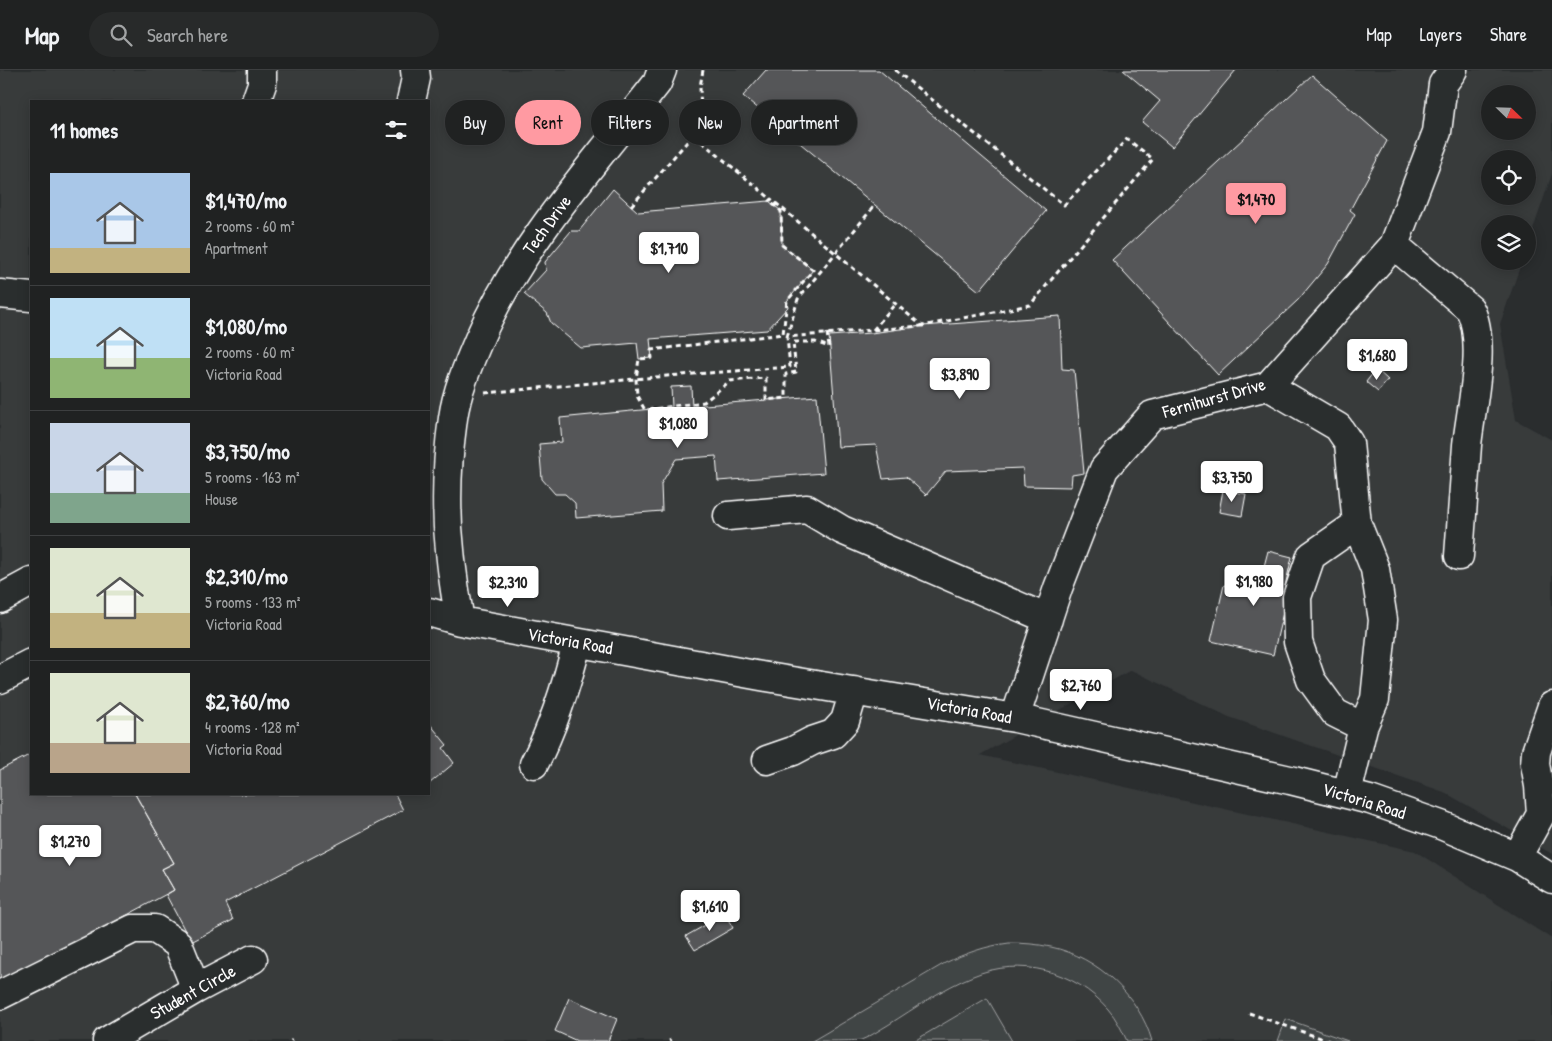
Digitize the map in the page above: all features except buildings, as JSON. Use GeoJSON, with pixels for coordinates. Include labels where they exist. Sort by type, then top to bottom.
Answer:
{"type":"FeatureCollection","features":[{"type":"Feature","properties":{"kind":"street"},"geometry":{"type":"LineString","coordinates":[[256,100],[262,84],[262,70]]}},
{"type":"Feature","properties":{"kind":"street"},"geometry":{"type":"LineString","coordinates":[[411,100],[416,78],[415,70]]}},
{"type":"Feature","properties":{"kind":"street","name":"Tech Drive"},"geometry":{"type":"LineString","coordinates":[[460,621],[450,549],[448,507],[450,449],[458,397],[466,367],[506,284],[555,212],[658,83],[662,70]]}},
{"type":"Feature","properties":{"kind":"street","name":"Fernihurst Drive"},"geometry":{"type":"LineString","coordinates":[[1015,718],[1048,619],[1104,469],[1152,415],[1268,386],[1394,245],[1436,132],[1441,75]]}},
{"type":"Feature","properties":{"kind":"street"},"geometry":{"type":"LineString","coordinates":[[1394,245],[1470,309],[1476,320],[1478,334],[1476,367],[1467,445],[1459,556]]}},
{"type":"Feature","properties":{"kind":"street"},"geometry":{"type":"LineString","coordinates":[[0,294],[30,298]]}},
{"type":"Feature","properties":{"kind":"street"},"geometry":{"type":"LineString","coordinates":[[1268,386],[1338,427],[1349,443],[1357,524],[1375,569],[1383,620],[1375,698],[1363,727],[1348,794]]}},
{"type":"Feature","properties":{"kind":"street"},"geometry":{"type":"LineString","coordinates":[[728,516],[808,509],[842,530],[1048,619]]}},
{"type":"Feature","properties":{"kind":"street"},"geometry":{"type":"LineString","coordinates":[[1357,524],[1311,556],[1297,597],[1298,642],[1311,680],[1335,713],[1363,727]]}},
{"type":"Feature","properties":{"kind":"street"},"geometry":{"type":"LineString","coordinates":[[0,599],[30,583]]}},
{"type":"Feature","properties":{"kind":"street"},"geometry":{"type":"LineString","coordinates":[[430,602],[460,621]]}},
{"type":"Feature","properties":{"kind":"street","name":"Victoria Road"},"geometry":{"type":"LineString","coordinates":[[430,612],[460,621],[578,643],[1015,718],[1290,780],[1370,800],[1442,826],[1517,857],[1552,879]]}},
{"type":"Feature","properties":{"kind":"street"},"geometry":{"type":"LineString","coordinates":[[534,764],[544,745],[559,705],[578,643]]}},
{"type":"Feature","properties":{"kind":"street"},"geometry":{"type":"LineString","coordinates":[[0,680],[30,664]]}},
{"type":"Feature","properties":{"kind":"street"},"geometry":{"type":"LineString","coordinates":[[767,760],[793,751],[812,740],[833,734],[845,721],[854,691]]}},
{"type":"Feature","properties":{"kind":"street"},"geometry":{"type":"LineString","coordinates":[[1517,857],[1541,814],[1535,764],[1536,752],[1552,706]]}},
{"type":"Feature","properties":{"kind":"street"},"geometry":{"type":"LineString","coordinates":[[0,995],[133,929],[155,930],[178,944],[196,989]]}},
{"type":"Feature","properties":{"kind":"street","name":"Student Circle"},"geometry":{"type":"LineString","coordinates":[[108,1041],[196,989],[253,959]]}},
{"type":"Feature","properties":{"kind":"path"},"geometry":{"type":"LineString","coordinates":[[700,100],[703,70]]}},
{"type":"Feature","properties":{"kind":"path"},"geometry":{"type":"LineString","coordinates":[[787,336],[922,326],[1030,305],[1153,159],[1127,139],[1064,205],[895,70]]}},
{"type":"Feature","properties":{"kind":"path"},"geometry":{"type":"LineString","coordinates":[[632,206],[685,145]]}},
{"type":"Feature","properties":{"kind":"path"},"geometry":{"type":"LineString","coordinates":[[706,145],[922,326]]}},
{"type":"Feature","properties":{"kind":"path"},"geometry":{"type":"LineString","coordinates":[[771,199],[769,201],[781,211],[782,245],[813,270],[788,301],[783,334],[651,350],[652,358],[639,359],[636,379],[637,396],[644,410],[704,402],[730,381],[766,378],[766,400],[786,398],[786,374],[796,372],[793,342],[815,342],[829,347],[827,333]]}},
{"type":"Feature","properties":{"kind":"path"},"geometry":{"type":"LineString","coordinates":[[458,397],[636,379],[790,367],[787,336],[798,299],[875,205]]}},
{"type":"Feature","properties":{"kind":"path"},"geometry":{"type":"LineString","coordinates":[[873,330],[895,304]]}},
{"type":"Feature","properties":{"kind":"path"},"geometry":{"type":"LineString","coordinates":[[1249,1014],[1329,1041]]}},
{"type":"Feature","properties":{"kind":"shaded area"},"geometry":{"type":"Polygon","coordinates":[[[0,70],[1552,70],[1552,174],[1536,221],[1536,215],[1481,215],[1481,270],[1519,270],[1500,324],[1516,420],[1552,440],[1552,854],[1444,792],[1229,717],[1131,670],[980,755],[1415,851],[1552,939],[1552,1041],[0,1041],[0,70]]]}},
{"type":"Feature","properties":{"kind":"shaded area"},"geometry":{"type":"Polygon","coordinates":[[[1009,943],[1051,947],[1068,952],[1100,969],[1127,994],[1146,1024],[1152,1041],[1127,1041],[1108,1009],[1080,985],[1046,971],[1009,967],[991,970],[962,981],[940,992],[861,1040],[812,1041],[945,963],[976,950],[1009,943]]]}},
{"type":"Feature","properties":{"kind":"shaded area"},"geometry":{"type":"Polygon","coordinates":[[[987,998],[1012,1041],[914,1041],[987,998]]]}},
{"type":"Feature","properties":{"kind":"shaded area"},"geometry":{"type":"Polygon","coordinates":[[[1286,1019],[1348,1041],[1278,1041],[1286,1019]]]}}]}
